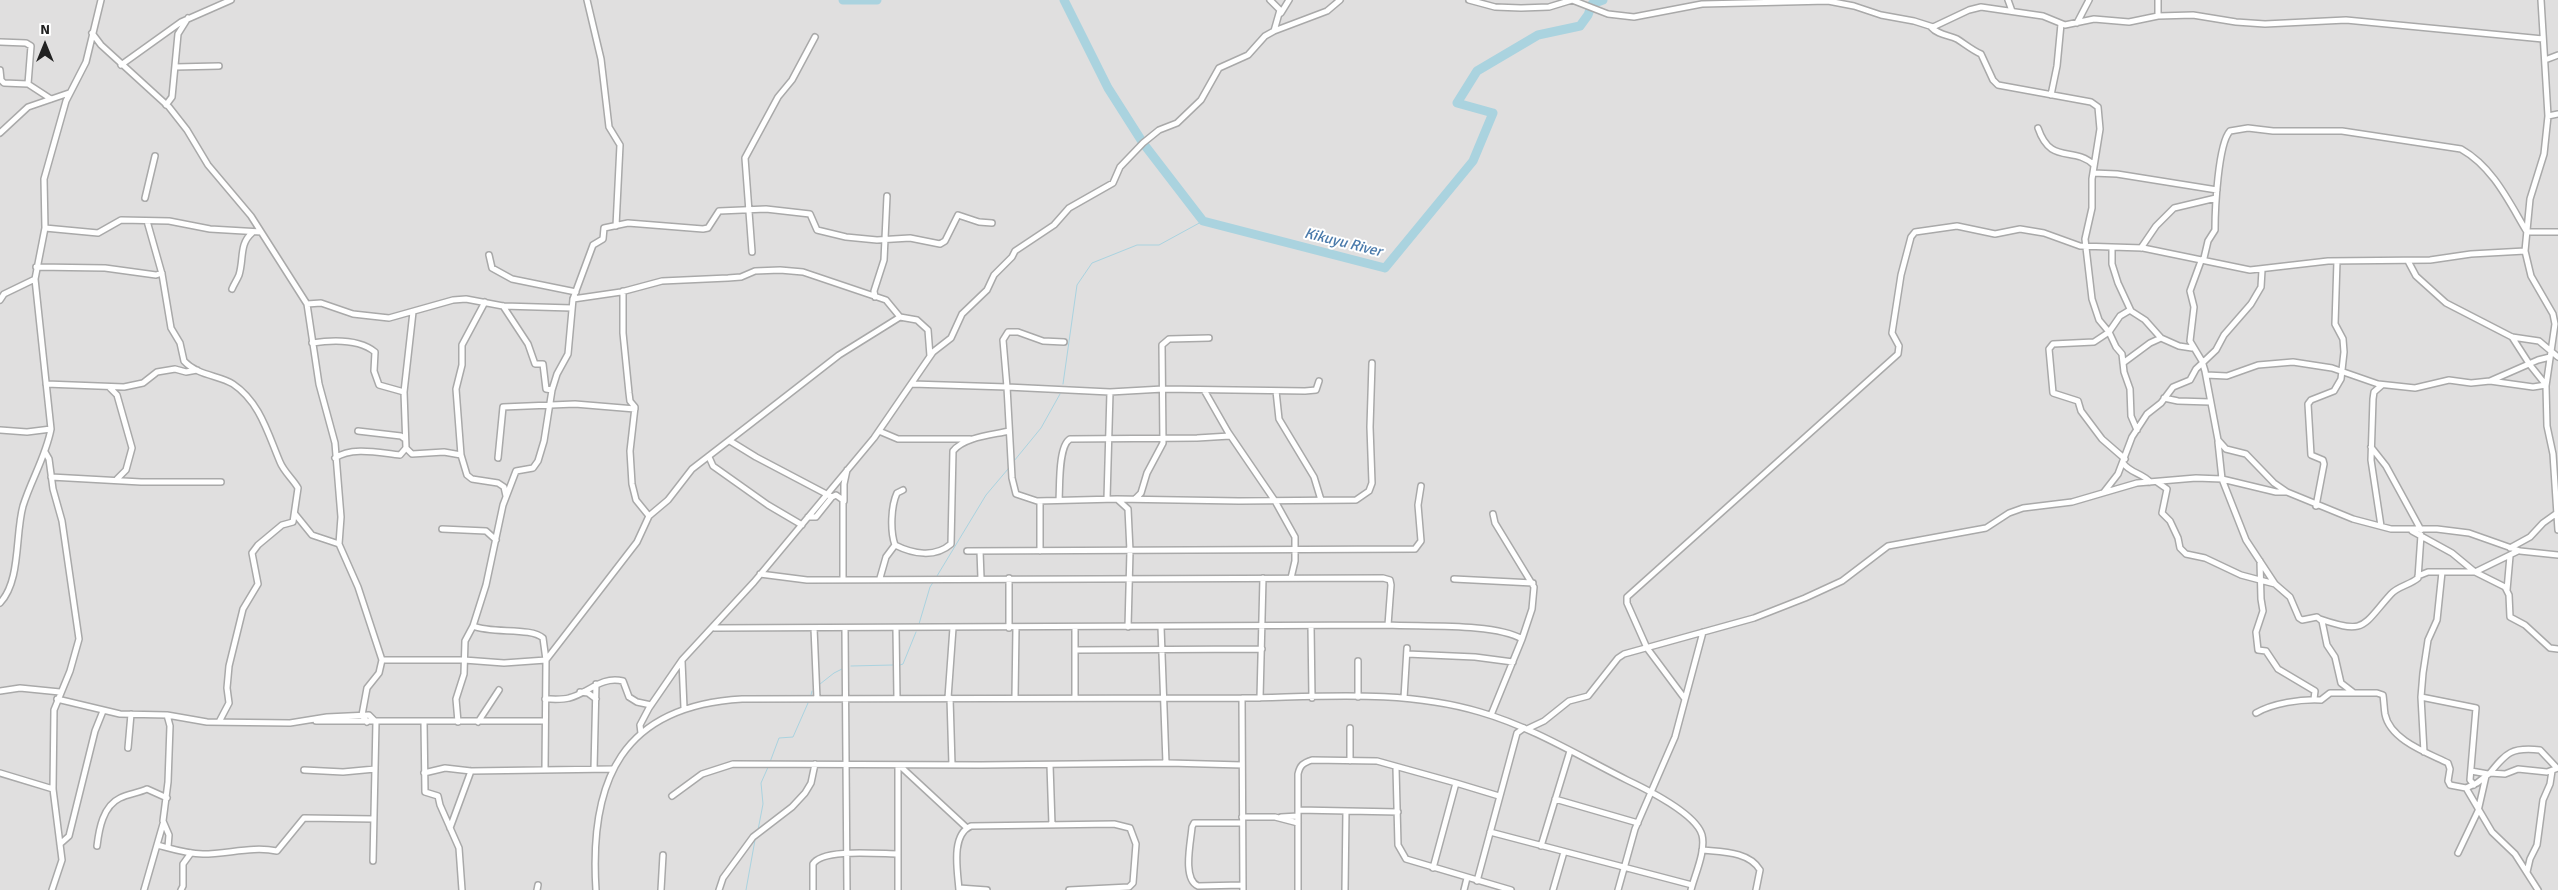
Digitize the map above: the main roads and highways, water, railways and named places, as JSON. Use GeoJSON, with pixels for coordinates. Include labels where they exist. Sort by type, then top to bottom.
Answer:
{"type":"FeatureCollection","features":[{"type":"Feature","properties":{"kind":"waterway","name":"Kikuyu River"},"geometry":{"type":"LineString","coordinates":[[843,0],[877,0]]}},
{"type":"Feature","properties":{"kind":"waterway","name":"Kikuyu River"},"geometry":{"type":"LineString","coordinates":[[1064,0],[1108,88],[1143,143],[1203,221],[1385,268],[1473,161],[1493,113],[1457,103],[1477,71],[1538,35],[1580,26],[1588,15],[1592,4],[1603,0]]}},
{"type":"Feature","properties":{"kind":"waterway"},"geometry":{"type":"LineString","coordinates":[[1063,384],[1077,285],[1092,263],[1137,245],[1159,245],[1203,221]]}},
{"type":"Feature","properties":{"kind":"waterway"},"geometry":{"type":"LineString","coordinates":[[1014,461],[1041,428],[1060,394]]}},
{"type":"Feature","properties":{"kind":"waterway"},"geometry":{"type":"LineString","coordinates":[[937,576],[986,495],[1008,469]]}},
{"type":"Feature","properties":{"kind":"waterway"},"geometry":{"type":"LineString","coordinates":[[919,624],[930,587],[934,581]]}},
{"type":"Feature","properties":{"kind":"waterway"},"geometry":{"type":"LineString","coordinates":[[900,665],[903,664],[916,632]]}},
{"type":"Feature","properties":{"kind":"waterway"},"geometry":{"type":"LineString","coordinates":[[851,666],[893,665]]}},
{"type":"Feature","properties":{"kind":"waterway"},"geometry":{"type":"LineString","coordinates":[[820,684],[842,669]]}},
{"type":"Feature","properties":{"kind":"waterway"},"geometry":{"type":"LineString","coordinates":[[811,695],[812,691]]}},
{"type":"Feature","properties":{"kind":"waterway"},"geometry":{"type":"LineString","coordinates":[[770,762],[779,738],[793,737],[808,703]]}},
{"type":"Feature","properties":{"kind":"waterway"},"geometry":{"type":"LineString","coordinates":[[758,830],[763,804],[761,783],[769,765]]}},
{"type":"Feature","properties":{"kind":"waterway"},"geometry":{"type":"LineString","coordinates":[[746,890],[755,840]]}}]}
